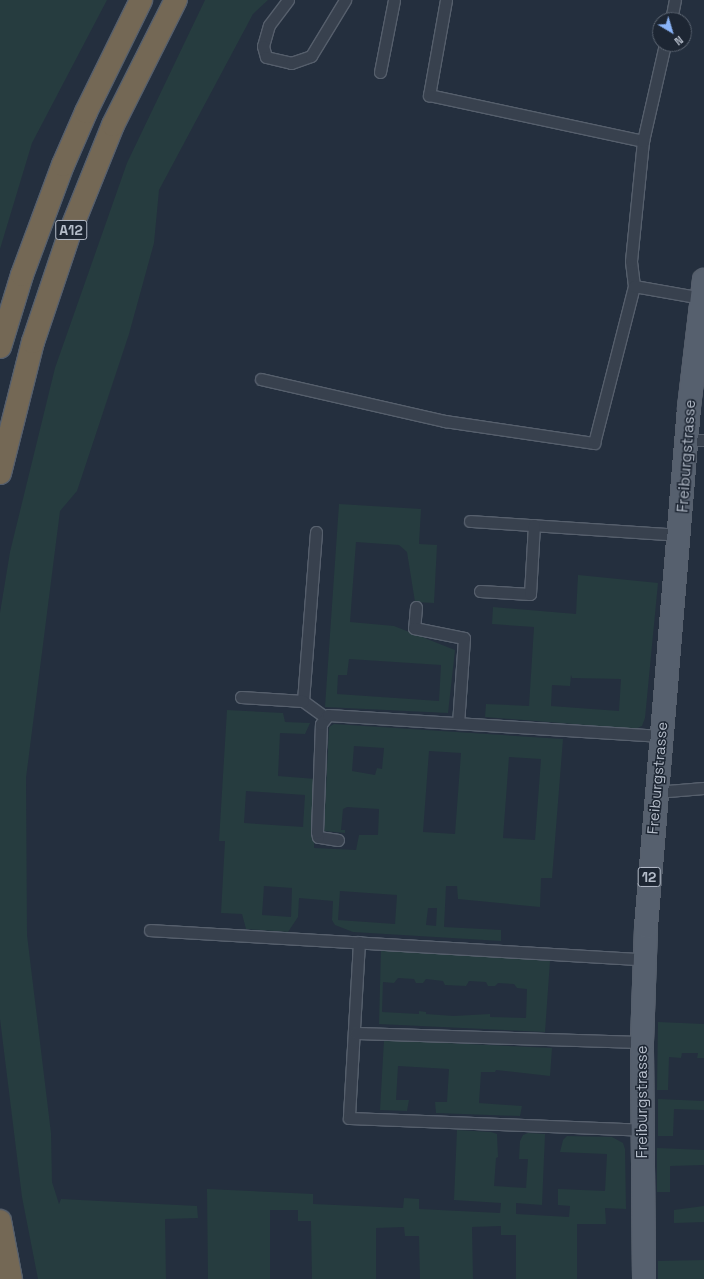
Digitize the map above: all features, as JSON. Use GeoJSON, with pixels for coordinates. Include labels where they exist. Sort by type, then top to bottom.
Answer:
{"type":"FeatureCollection","features":[{"type":"Feature","properties":{"kind":"highway","name":"A12"},"geometry":{"type":"LineString","coordinates":[[0,346],[22,275],[63,165],[86,112],[141,0]]}},
{"type":"Feature","properties":{"kind":"highway","name":"A12"},"geometry":{"type":"LineString","coordinates":[[0,473],[33,342],[70,232],[113,125],[176,0]]}},
{"type":"Feature","properties":{"kind":"highway"},"geometry":{"type":"LineString","coordinates":[[0,1221],[11,1279]]}},
{"type":"Feature","properties":{"kind":"main road","name":"Freiburgstrasse"},"geometry":{"type":"LineString","coordinates":[[644,1279],[642,1042],[644,959],[660,736],[680,534],[695,440],[703,289]]}},
{"type":"Feature","properties":{"kind":"lane"},"geometry":{"type":"LineString","coordinates":[[288,0],[269,25],[263,46],[266,57],[291,63],[311,56],[345,0]]}},
{"type":"Feature","properties":{"kind":"lane"},"geometry":{"type":"LineString","coordinates":[[380,72],[394,0]]}},
{"type":"Feature","properties":{"kind":"lane"},"geometry":{"type":"LineString","coordinates":[[446,0],[430,95],[644,141]]}},
{"type":"Feature","properties":{"kind":"lane"},"geometry":{"type":"LineString","coordinates":[[673,12],[675,0]]}},
{"type":"Feature","properties":{"kind":"lane"},"geometry":{"type":"LineString","coordinates":[[261,379],[445,421],[594,444],[634,286],[631,261],[644,141],[663,52]]}},
{"type":"Feature","properties":{"kind":"lane"},"geometry":{"type":"LineString","coordinates":[[634,286],[703,289]]}},
{"type":"Feature","properties":{"kind":"lane"},"geometry":{"type":"LineString","coordinates":[[470,521],[680,534]]}},
{"type":"Feature","properties":{"kind":"lane"},"geometry":{"type":"LineString","coordinates":[[480,591],[530,594],[534,525]]}},
{"type":"Feature","properties":{"kind":"lane"},"geometry":{"type":"LineString","coordinates":[[303,701],[316,532]]}},
{"type":"Feature","properties":{"kind":"lane"},"geometry":{"type":"LineString","coordinates":[[416,608],[414,628],[464,638],[458,723]]}},
{"type":"Feature","properties":{"kind":"lane"},"geometry":{"type":"LineString","coordinates":[[241,697],[303,701],[325,717]]}},
{"type":"Feature","properties":{"kind":"lane"},"geometry":{"type":"LineString","coordinates":[[338,840],[318,837],[317,832],[321,724],[325,717],[332,714],[660,736]]}},
{"type":"Feature","properties":{"kind":"lane"},"geometry":{"type":"LineString","coordinates":[[655,792],[704,788]]}},
{"type":"Feature","properties":{"kind":"lane"},"geometry":{"type":"LineString","coordinates":[[150,930],[644,959]]}},
{"type":"Feature","properties":{"kind":"lane"},"geometry":{"type":"LineString","coordinates":[[359,942],[349,1118],[642,1130]]}},
{"type":"Feature","properties":{"kind":"lane"},"geometry":{"type":"LineString","coordinates":[[355,1033],[642,1042]]}},
{"type":"Feature","properties":{"kind":"green space"},"geometry":{"type":"Polygon","coordinates":[[[0,0],[107,0],[32,143],[0,249],[0,0]]]}},
{"type":"Feature","properties":{"kind":"green space"},"geometry":{"type":"Polygon","coordinates":[[[205,0],[268,0],[253,14],[159,190],[154,243],[129,334],[77,491],[60,511],[26,778],[27,935],[51,1133],[52,1182],[59,1204],[61,1199],[197,1206],[198,1218],[165,1219],[166,1279],[38,1279],[22,1197],[0,1019],[0,613],[10,552],[55,368],[127,163],[205,0]]]}},
{"type":"Feature","properties":{"kind":"green space"},"geometry":{"type":"Polygon","coordinates":[[[339,504],[421,509],[419,544],[437,545],[434,603],[415,602],[407,552],[399,545],[356,542],[350,622],[394,626],[455,650],[448,713],[325,707],[339,504]],[[349,659],[347,675],[338,675],[337,694],[439,701],[441,665],[349,659]]]}},
{"type":"Feature","properties":{"kind":"green space"},"geometry":{"type":"Polygon","coordinates":[[[578,575],[658,583],[645,718],[642,726],[635,729],[485,717],[486,704],[529,706],[534,627],[492,624],[493,607],[576,614],[578,575]],[[571,675],[570,686],[552,685],[551,706],[619,711],[621,679],[572,678],[571,675]]]}},
{"type":"Feature","properties":{"kind":"green space"},"geometry":{"type":"Polygon","coordinates":[[[227,710],[283,713],[285,722],[310,723],[305,734],[280,733],[278,776],[316,779],[314,848],[356,850],[359,835],[378,835],[379,809],[347,807],[343,809],[341,830],[345,830],[345,833],[324,831],[329,727],[334,724],[563,739],[552,878],[541,878],[540,907],[458,899],[457,886],[446,886],[444,927],[501,930],[501,941],[353,932],[335,925],[332,920],[333,901],[299,898],[298,917],[288,932],[246,929],[242,914],[221,913],[225,841],[219,841],[227,710]],[[354,746],[352,771],[375,775],[377,768],[382,769],[384,748],[354,746]],[[429,751],[423,832],[455,834],[461,753],[429,751]],[[509,757],[503,838],[535,840],[541,759],[509,757]],[[246,791],[244,823],[303,827],[305,795],[246,791]],[[264,886],[262,915],[291,917],[292,888],[264,886]],[[340,891],[338,920],[395,924],[397,895],[340,891]],[[428,908],[426,925],[436,926],[437,908],[428,908]]]}},
{"type":"Feature","properties":{"kind":"green space"},"geometry":{"type":"Polygon","coordinates":[[[381,949],[550,961],[545,1032],[379,1024],[381,949]],[[398,978],[394,983],[383,982],[382,1012],[419,1014],[419,1011],[426,1012],[426,1014],[454,1016],[490,1014],[490,1017],[526,1018],[527,989],[517,988],[514,984],[498,983],[495,986],[488,986],[486,982],[469,981],[466,986],[445,985],[443,981],[426,979],[423,983],[416,983],[414,979],[398,978]]]}},
{"type":"Feature","properties":{"kind":"green space"},"geometry":{"type":"Polygon","coordinates":[[[658,1022],[704,1024],[704,1058],[697,1058],[698,1053],[682,1053],[681,1058],[669,1057],[668,1090],[657,1090],[658,1022]]]}},
{"type":"Feature","properties":{"kind":"green space"},"geometry":{"type":"Polygon","coordinates":[[[384,1040],[552,1048],[550,1076],[496,1070],[495,1072],[481,1072],[479,1103],[522,1106],[520,1116],[436,1113],[435,1102],[447,1102],[449,1069],[398,1066],[396,1100],[409,1100],[407,1111],[380,1110],[384,1040]]]}},
{"type":"Feature","properties":{"kind":"green space"},"geometry":{"type":"Polygon","coordinates":[[[658,1099],[704,1101],[704,1110],[674,1109],[673,1136],[658,1136],[658,1099]]]}},
{"type":"Feature","properties":{"kind":"green space"},"geometry":{"type":"Polygon","coordinates":[[[457,1130],[491,1132],[497,1134],[498,1157],[496,1158],[494,1186],[526,1188],[528,1159],[519,1159],[520,1141],[523,1135],[528,1133],[545,1134],[542,1205],[516,1203],[516,1214],[569,1217],[570,1206],[558,1205],[558,1189],[605,1191],[607,1154],[560,1152],[563,1140],[567,1136],[612,1137],[623,1143],[625,1149],[626,1209],[605,1208],[606,1224],[577,1224],[577,1279],[516,1279],[516,1235],[501,1235],[501,1226],[472,1227],[473,1279],[420,1279],[419,1236],[405,1236],[404,1227],[376,1228],[376,1279],[312,1279],[311,1221],[298,1221],[298,1210],[270,1210],[270,1279],[208,1279],[207,1189],[313,1194],[313,1204],[403,1208],[404,1198],[419,1199],[419,1209],[500,1213],[501,1203],[454,1200],[457,1130]]]}},
{"type":"Feature","properties":{"kind":"green space"},"geometry":{"type":"Polygon","coordinates":[[[657,1148],[704,1150],[704,1165],[670,1166],[670,1192],[657,1192],[657,1148]]]}},
{"type":"Feature","properties":{"kind":"green space"},"geometry":{"type":"Polygon","coordinates":[[[704,1206],[704,1222],[674,1223],[674,1210],[704,1206]]]}},
{"type":"Feature","properties":{"kind":"green space"},"geometry":{"type":"Polygon","coordinates":[[[704,1260],[704,1279],[658,1279],[658,1261],[704,1260]]]}}]}
